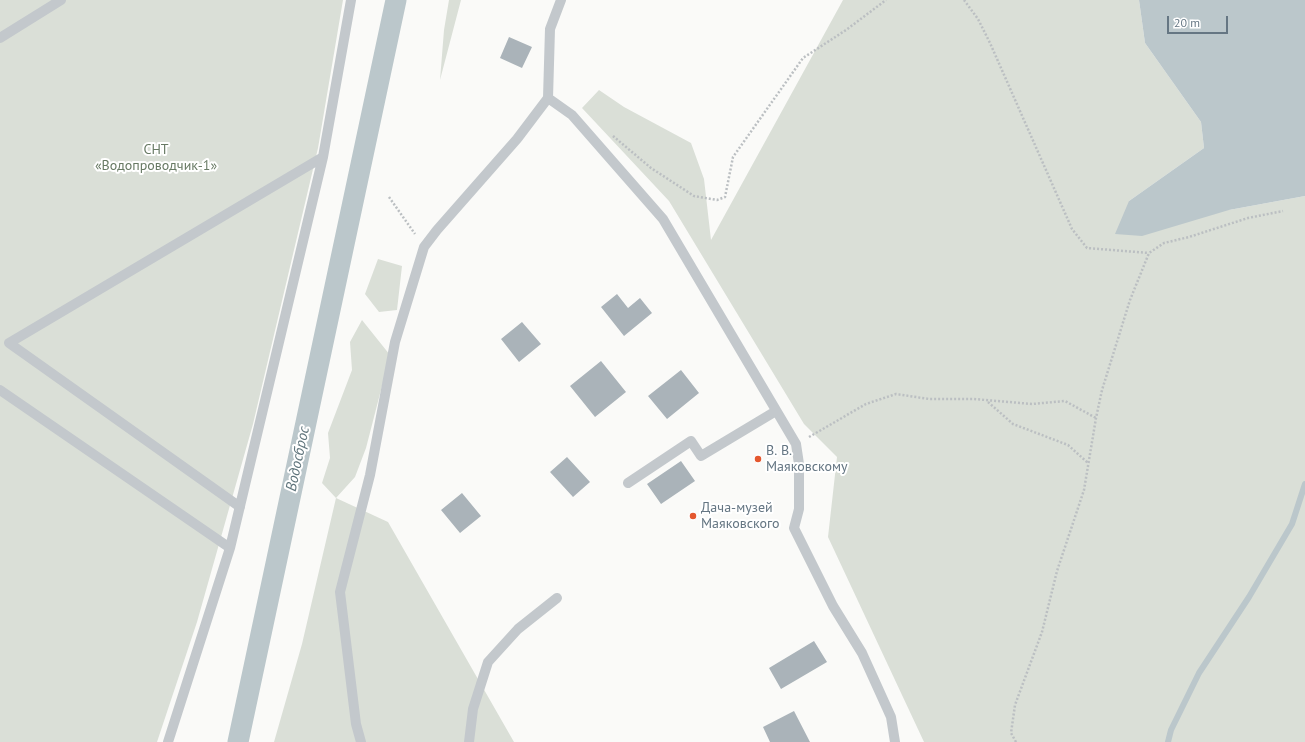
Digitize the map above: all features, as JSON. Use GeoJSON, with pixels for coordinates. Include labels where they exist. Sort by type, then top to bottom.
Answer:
{"type":"FeatureCollection","features":[{"type":"Feature","properties":{"kind":"lane"},"geometry":{"type":"LineString","coordinates":[[0,38],[61,0]]}},
{"type":"Feature","properties":{"kind":"lane"},"geometry":{"type":"LineString","coordinates":[[168,742],[230,548],[323,157],[351,0]]}},
{"type":"Feature","properties":{"kind":"lane"},"geometry":{"type":"LineString","coordinates":[[361,742],[356,724],[340,592],[370,475],[395,342],[424,247],[437,230],[517,139],[548,98],[550,29],[561,0]]}},
{"type":"Feature","properties":{"kind":"lane"},"geometry":{"type":"LineString","coordinates":[[548,98],[572,115],[662,219],[796,444],[799,464],[800,509],[794,528],[833,606],[862,653],[892,717],[895,742]]}},
{"type":"Feature","properties":{"kind":"lane"},"geometry":{"type":"LineString","coordinates":[[240,507],[9,344],[323,157]]}},
{"type":"Feature","properties":{"kind":"lane"},"geometry":{"type":"LineString","coordinates":[[0,390],[230,548]]}},
{"type":"Feature","properties":{"kind":"lane"},"geometry":{"type":"LineString","coordinates":[[628,483],[691,441],[701,456],[776,411]]}},
{"type":"Feature","properties":{"kind":"lane"},"geometry":{"type":"LineString","coordinates":[[469,742],[473,709],[488,662],[518,629],[557,598]]}},
{"type":"Feature","properties":{"kind":"path"},"geometry":{"type":"LineString","coordinates":[[607,132],[623,143],[651,168],[694,196],[717,200],[725,197],[734,157],[803,58],[846,30],[886,0]]}},
{"type":"Feature","properties":{"kind":"path"},"geometry":{"type":"LineString","coordinates":[[964,0],[978,19],[990,43],[1072,229],[1087,248],[1149,253]]}},
{"type":"Feature","properties":{"kind":"path"},"geometry":{"type":"LineString","coordinates":[[389,197],[424,247]]}},
{"type":"Feature","properties":{"kind":"path"},"geometry":{"type":"LineString","coordinates":[[1016,742],[1011,733],[1015,705],[1042,632],[1057,571],[1084,490],[1102,390],[1130,300],[1149,253],[1164,243],[1189,237],[1248,218],[1283,211]]}},
{"type":"Feature","properties":{"kind":"path"},"geometry":{"type":"LineString","coordinates":[[796,444],[866,404],[896,394],[929,399],[974,399],[988,402],[1032,404],[1065,401],[1096,418]]}},
{"type":"Feature","properties":{"kind":"path"},"geometry":{"type":"LineString","coordinates":[[988,402],[1012,424],[1068,444],[1088,463]]}},
{"type":"Feature","properties":{"kind":"green space","name":"СНТ «Водопроводчик-1»"},"geometry":{"type":"Polygon","coordinates":[[[0,0],[343,0],[318,148],[253,424],[197,622],[157,742],[0,742],[0,0]]]}},
{"type":"Feature","properties":{"kind":"green space"},"geometry":{"type":"Polygon","coordinates":[[[449,0],[461,0],[440,80],[444,30],[449,0]]]}},
{"type":"Feature","properties":{"kind":"green space"},"geometry":{"type":"Polygon","coordinates":[[[843,0],[1139,0],[1145,43],[1201,122],[1204,148],[1129,201],[1229,210],[1305,196],[1305,742],[924,742],[828,537],[837,457],[804,424],[669,201],[582,108],[599,90],[624,107],[691,143],[704,179],[711,240],[843,0]]]}},
{"type":"Feature","properties":{"kind":"green space"},"geometry":{"type":"Polygon","coordinates":[[[378,259],[402,266],[397,310],[379,312],[365,294],[378,259]]]}},
{"type":"Feature","properties":{"kind":"green space"},"geometry":{"type":"Polygon","coordinates":[[[362,320],[390,355],[366,448],[355,477],[336,498],[322,483],[330,458],[328,433],[352,370],[350,342],[362,320]]]}},
{"type":"Feature","properties":{"kind":"green space"},"geometry":{"type":"Polygon","coordinates":[[[336,498],[388,522],[514,742],[274,742],[302,644],[336,498]]]}},
{"type":"Feature","properties":{"kind":"shaded area"},"geometry":{"type":"Polygon","coordinates":[[[1139,0],[1305,0],[1305,196],[1229,210],[1142,236],[1115,234],[1129,201],[1204,148],[1201,122],[1145,43],[1139,0]]]}},
{"type":"Feature","properties":{"kind":"building"},"geometry":{"type":"Polygon","coordinates":[[[509,37],[532,47],[522,68],[500,58],[509,37]]]}},
{"type":"Feature","properties":{"kind":"building"},"geometry":{"type":"Polygon","coordinates":[[[617,294],[628,308],[640,298],[652,313],[624,336],[601,307],[617,294]]]}},
{"type":"Feature","properties":{"kind":"building"},"geometry":{"type":"Polygon","coordinates":[[[522,322],[541,344],[519,362],[501,339],[522,322]]]}},
{"type":"Feature","properties":{"kind":"building"},"geometry":{"type":"Polygon","coordinates":[[[601,361],[626,392],[595,417],[570,386],[601,361]]]}},
{"type":"Feature","properties":{"kind":"building"},"geometry":{"type":"Polygon","coordinates":[[[681,370],[699,393],[667,419],[648,396],[681,370]]]}},
{"type":"Feature","properties":{"kind":"building"},"geometry":{"type":"Polygon","coordinates":[[[567,457],[590,482],[573,497],[550,472],[567,457]]]}},
{"type":"Feature","properties":{"kind":"building"},"geometry":{"type":"Polygon","coordinates":[[[681,461],[695,481],[661,504],[647,484],[681,461]]]}},
{"type":"Feature","properties":{"kind":"building"},"geometry":{"type":"Polygon","coordinates":[[[462,493],[481,516],[460,533],[441,510],[462,493]]]}},
{"type":"Feature","properties":{"kind":"building"},"geometry":{"type":"Polygon","coordinates":[[[814,641],[827,662],[781,689],[769,668],[814,641]]]}},
{"type":"Feature","properties":{"kind":"building"},"geometry":{"type":"Polygon","coordinates":[[[794,711],[810,742],[770,742],[763,727],[794,711]]]}},
{"type":"Feature","properties":{"kind":"waterway","name":"Водосброс"},"geometry":{"type":"LineString","coordinates":[[238,742],[396,0]]}},
{"type":"Feature","properties":{"kind":"waterway"},"geometry":{"type":"LineString","coordinates":[[1168,742],[1171,730],[1199,673],[1249,597],[1292,524],[1305,484]]}},
{"type":"Feature","properties":{"kind":"place","name":"В. В. Маяковскому"},"geometry":{"type":"Point","coordinates":[758,459]}},
{"type":"Feature","properties":{"kind":"place","name":"Дача-музей Маяковского"},"geometry":{"type":"Point","coordinates":[693,516]}}]}
